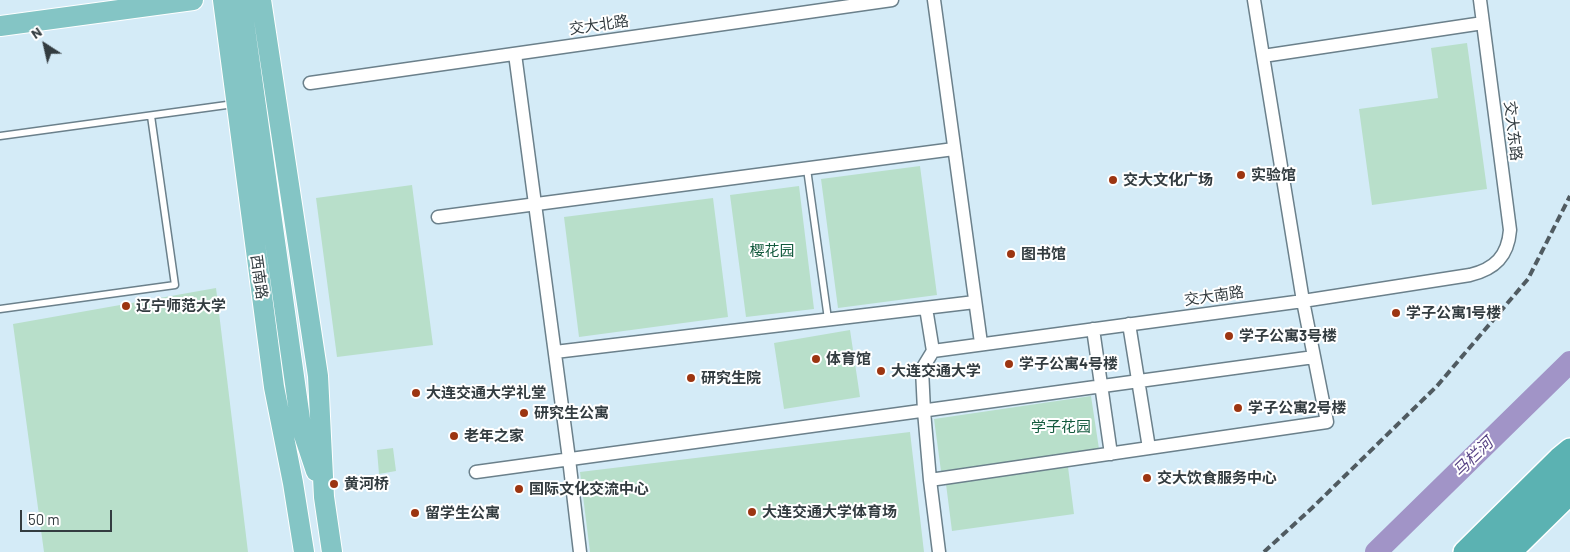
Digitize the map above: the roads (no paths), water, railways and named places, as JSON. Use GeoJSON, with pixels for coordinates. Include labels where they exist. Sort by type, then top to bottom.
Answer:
{"type":"FeatureCollection","features":[{"type":"Feature","properties":{"kind":"highway"},"geometry":{"type":"LineString","coordinates":[[1464,552],[1570,449]]}},
{"type":"Feature","properties":{"kind":"highway"},"geometry":{"type":"LineString","coordinates":[[1511,552],[1570,474]]}},
{"type":"Feature","properties":{"kind":"highway"},"geometry":{"type":"LineString","coordinates":[[1486,552],[1540,512],[1570,494]]}},
{"type":"Feature","properties":{"kind":"highway"},"geometry":{"type":"LineString","coordinates":[[1525,552],[1570,512]]}},
{"type":"Feature","properties":{"kind":"main road"},"geometry":{"type":"LineString","coordinates":[[0,26],[193,0]]}},
{"type":"Feature","properties":{"kind":"main road","name":"西南路"},"geometry":{"type":"LineString","coordinates":[[223,0],[274,388],[296,498],[304,552]]}},
{"type":"Feature","properties":{"kind":"main road","name":"西南路"},"geometry":{"type":"LineString","coordinates":[[241,0],[301,426]]}},
{"type":"Feature","properties":{"kind":"main road"},"geometry":{"type":"LineString","coordinates":[[261,0],[318,376],[324,497],[332,552]]}},
{"type":"Feature","properties":{"kind":"main road"},"geometry":{"type":"LineString","coordinates":[[301,426],[324,497]]}},
{"type":"Feature","properties":{"kind":"main road"},"geometry":{"type":"LineString","coordinates":[[296,498],[301,426]]}},
{"type":"Feature","properties":{"kind":"street","name":"交大北路"},"geometry":{"type":"LineString","coordinates":[[310,83],[892,0]]}},
{"type":"Feature","properties":{"kind":"street"},"geometry":{"type":"LineString","coordinates":[[934,0],[981,344]]}},
{"type":"Feature","properties":{"kind":"street"},"geometry":{"type":"LineString","coordinates":[[930,480],[1327,422],[1303,301],[1254,0]]}},
{"type":"Feature","properties":{"kind":"street","name":"交大东路"},"geometry":{"type":"LineString","coordinates":[[1480,0],[1510,230],[1509,244],[1496,262]]}},
{"type":"Feature","properties":{"kind":"street"},"geometry":{"type":"LineString","coordinates":[[1263,56],[1483,23]]}},
{"type":"Feature","properties":{"kind":"street"},"geometry":{"type":"LineString","coordinates":[[516,54],[580,552]]}},
{"type":"Feature","properties":{"kind":"street"},"geometry":{"type":"LineString","coordinates":[[438,217],[954,149]]}},
{"type":"Feature","properties":{"kind":"street","name":"交大南路"},"geometry":{"type":"LineString","coordinates":[[932,351],[1303,301],[1470,275],[1484,272],[1496,262]]}},
{"type":"Feature","properties":{"kind":"street"},"geometry":{"type":"LineString","coordinates":[[555,352],[975,302]]}},
{"type":"Feature","properties":{"kind":"street"},"geometry":{"type":"LineString","coordinates":[[926,308],[932,351],[922,369],[924,411],[939,552]]}},
{"type":"Feature","properties":{"kind":"street"},"geometry":{"type":"LineString","coordinates":[[1129,324],[1149,448]]}},
{"type":"Feature","properties":{"kind":"street"},"geometry":{"type":"LineString","coordinates":[[1093,329],[1111,454]]}},
{"type":"Feature","properties":{"kind":"street"},"geometry":{"type":"LineString","coordinates":[[476,472],[1314,357]]}},
{"type":"Feature","properties":{"kind":"lane"},"geometry":{"type":"LineString","coordinates":[[0,136],[236,104]]}},
{"type":"Feature","properties":{"kind":"lane"},"geometry":{"type":"LineString","coordinates":[[0,309],[175,285],[151,116]]}},
{"type":"Feature","properties":{"kind":"lane"},"geometry":{"type":"LineString","coordinates":[[807,169],[828,319]]}},
{"type":"Feature","properties":{"kind":"waterway","name":"马栏河"},"geometry":{"type":"LineString","coordinates":[[1376,552],[1570,362]]}},
{"type":"Feature","properties":{"kind":"railway"},"geometry":{"type":"LineString","coordinates":[[1264,552],[1437,386],[1528,279],[1570,196]]}},
{"type":"Feature","properties":{"kind":"place","name":"实验馆"},"geometry":{"type":"Point","coordinates":[1241,175]}},
{"type":"Feature","properties":{"kind":"place","name":"交大文化广场"},"geometry":{"type":"Point","coordinates":[1113,180]}},
{"type":"Feature","properties":{"kind":"place","name":"图书馆"},"geometry":{"type":"Point","coordinates":[1011,254]}},
{"type":"Feature","properties":{"kind":"place","name":"辽宁师范大学"},"geometry":{"type":"Point","coordinates":[126,306]}},
{"type":"Feature","properties":{"kind":"place","name":"学子公寓1号楼"},"geometry":{"type":"Point","coordinates":[1396,313]}},
{"type":"Feature","properties":{"kind":"place","name":"学子公寓3号楼"},"geometry":{"type":"Point","coordinates":[1229,336]}},
{"type":"Feature","properties":{"kind":"place","name":"体育馆"},"geometry":{"type":"Point","coordinates":[816,359]}},
{"type":"Feature","properties":{"kind":"place","name":"学子公寓4号楼"},"geometry":{"type":"Point","coordinates":[1009,364]}},
{"type":"Feature","properties":{"kind":"place","name":"大连交通大学"},"geometry":{"type":"Point","coordinates":[881,371]}},
{"type":"Feature","properties":{"kind":"place","name":"研究生院"},"geometry":{"type":"Point","coordinates":[691,378]}},
{"type":"Feature","properties":{"kind":"place","name":"大连交通大学礼堂"},"geometry":{"type":"Point","coordinates":[416,393]}},
{"type":"Feature","properties":{"kind":"place","name":"学子公寓2号楼"},"geometry":{"type":"Point","coordinates":[1238,408]}},
{"type":"Feature","properties":{"kind":"place","name":"研究生公寓"},"geometry":{"type":"Point","coordinates":[524,413]}},
{"type":"Feature","properties":{"kind":"place","name":"老年之家"},"geometry":{"type":"Point","coordinates":[454,436]}},
{"type":"Feature","properties":{"kind":"place","name":"交大饮食服务中心"},"geometry":{"type":"Point","coordinates":[1147,478]}},
{"type":"Feature","properties":{"kind":"place","name":"黄河桥"},"geometry":{"type":"Point","coordinates":[334,484]}},
{"type":"Feature","properties":{"kind":"place","name":"国际文化交流中心"},"geometry":{"type":"Point","coordinates":[519,489]}},
{"type":"Feature","properties":{"kind":"place","name":"大连交通大学体育场"},"geometry":{"type":"Point","coordinates":[752,512]}},
{"type":"Feature","properties":{"kind":"place","name":"留学生公寓"},"geometry":{"type":"Point","coordinates":[415,513]}},
{"type":"Feature","properties":{"kind":"park label","name":"樱花园"},"geometry":{"type":"Point","coordinates":[772,251]}},
{"type":"Feature","properties":{"kind":"park label","name":"学子花园"},"geometry":{"type":"Point","coordinates":[1061,427]}}]}
